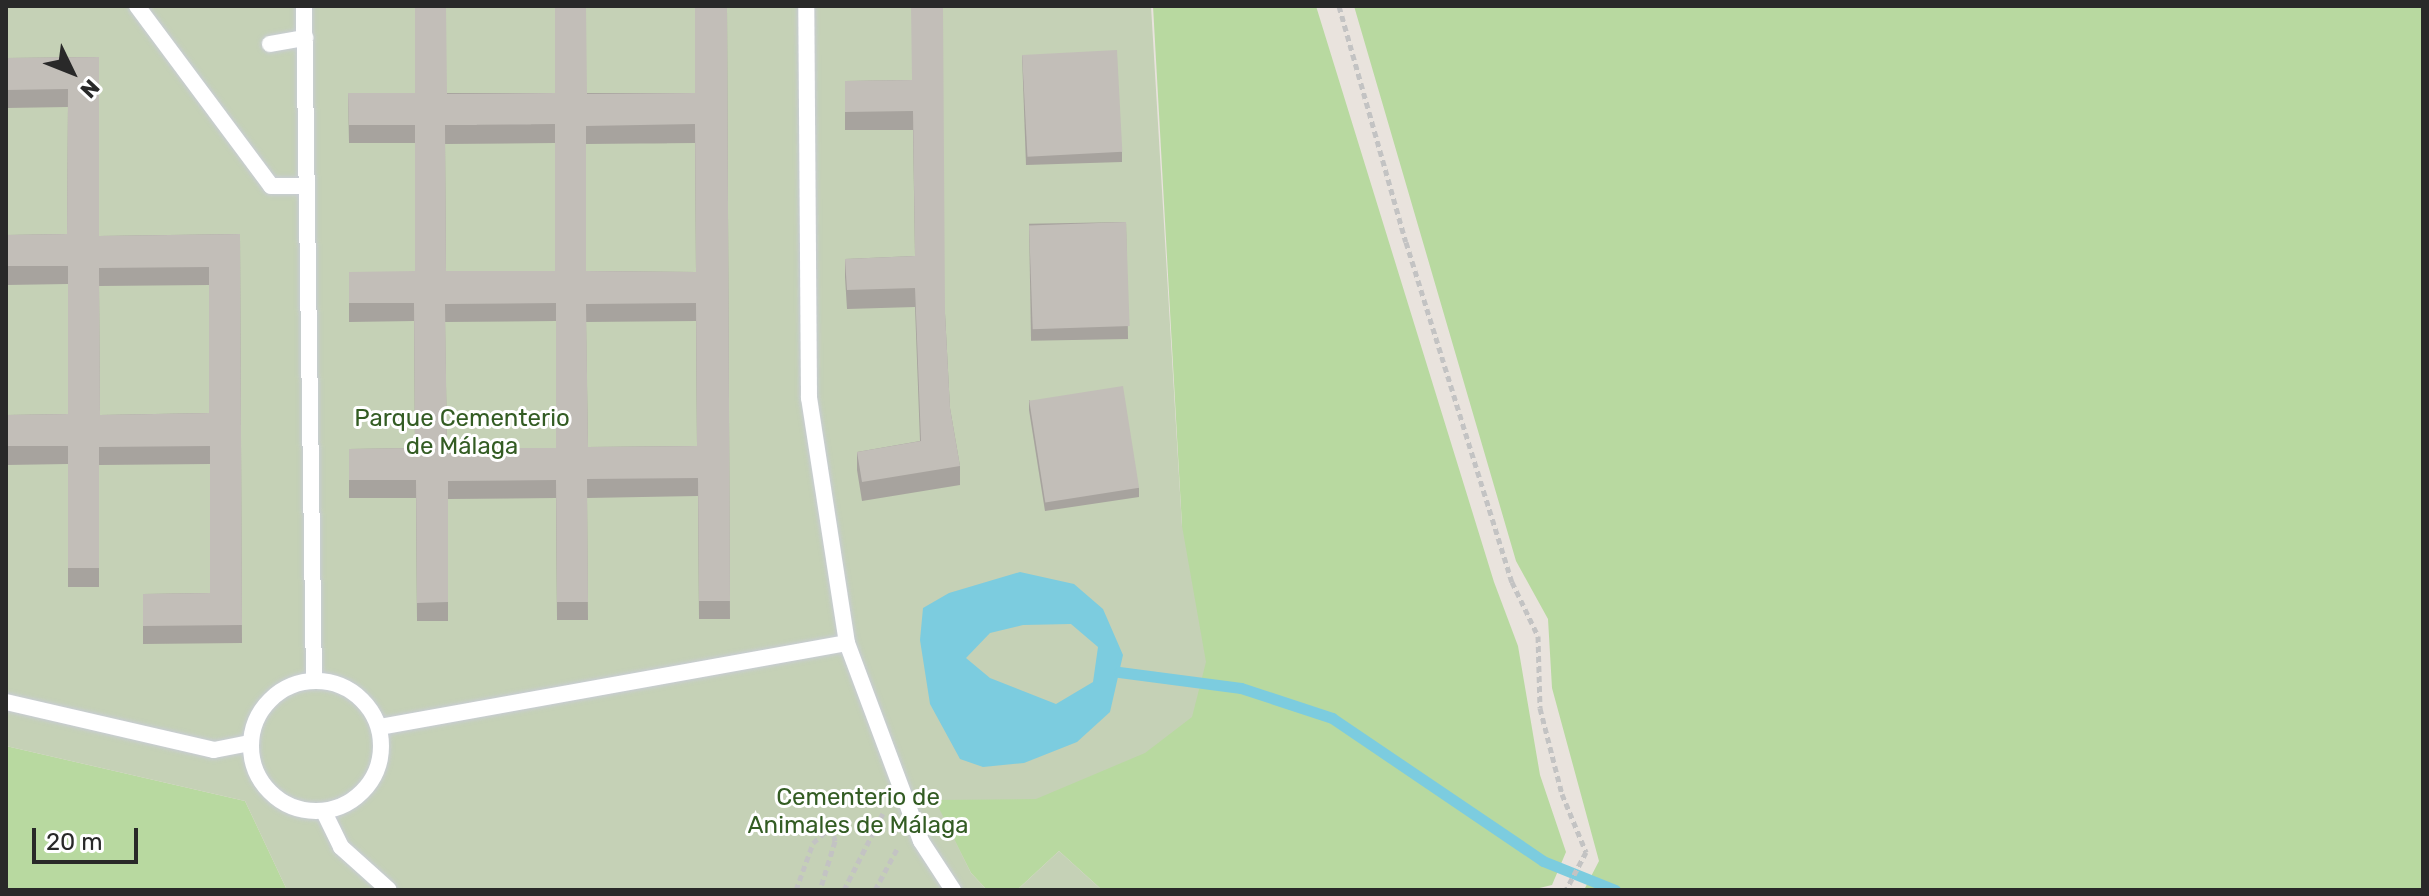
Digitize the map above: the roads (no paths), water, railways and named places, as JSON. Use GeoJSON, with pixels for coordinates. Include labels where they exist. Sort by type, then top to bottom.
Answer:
{"type":"FeatureCollection","features":[{"type":"Feature","properties":{"kind":"lane"},"geometry":{"type":"LineString","coordinates":[[137,6],[271,186],[304,186]]}},
{"type":"Feature","properties":{"kind":"lane"},"geometry":{"type":"LineString","coordinates":[[304,6],[304,186],[314,680]]}},
{"type":"Feature","properties":{"kind":"lane"},"geometry":{"type":"LineString","coordinates":[[806,6],[809,398],[847,643],[921,841],[953,890]]}},
{"type":"Feature","properties":{"kind":"lane"},"geometry":{"type":"LineString","coordinates":[[270,44],[305,38]]}},
{"type":"Feature","properties":{"kind":"lane"},"geometry":{"type":"LineString","coordinates":[[380,727],[847,643]]}},
{"type":"Feature","properties":{"kind":"lane"},"geometry":{"type":"LineString","coordinates":[[314,680],[342,685],[366,702],[380,727],[382,756],[372,782],[351,802],[324,812],[295,810],[271,795],[254,771],[250,743],[260,712],[283,689],[314,680]]}},
{"type":"Feature","properties":{"kind":"lane"},"geometry":{"type":"LineString","coordinates":[[6,702],[214,750],[250,743]]}},
{"type":"Feature","properties":{"kind":"lane"},"geometry":{"type":"LineString","coordinates":[[324,812],[341,847],[389,890]]}},
{"type":"Feature","properties":{"kind":"water"},"geometry":{"type":"Polygon","coordinates":[[[1020,572],[1074,584],[1103,609],[1123,655],[1110,712],[1077,742],[1024,763],[983,767],[960,759],[930,704],[920,640],[923,608],[949,593],[1020,572]],[[1071,624],[1023,625],[990,633],[966,658],[990,678],[1056,704],[1093,682],[1098,647],[1071,624]]]}},
{"type":"Feature","properties":{"kind":"waterway"},"geometry":{"type":"LineString","coordinates":[[1119,672],[1241,688],[1332,718],[1543,861],[1615,890]]}},
{"type":"Feature","properties":{"kind":"park label","name":"Parque Cementerio de Málaga"},"geometry":{"type":"Point","coordinates":[462,433]}},
{"type":"Feature","properties":{"kind":"park label","name":"Cementerio de Animales de Málaga"},"geometry":{"type":"Point","coordinates":[858,812]}}]}
